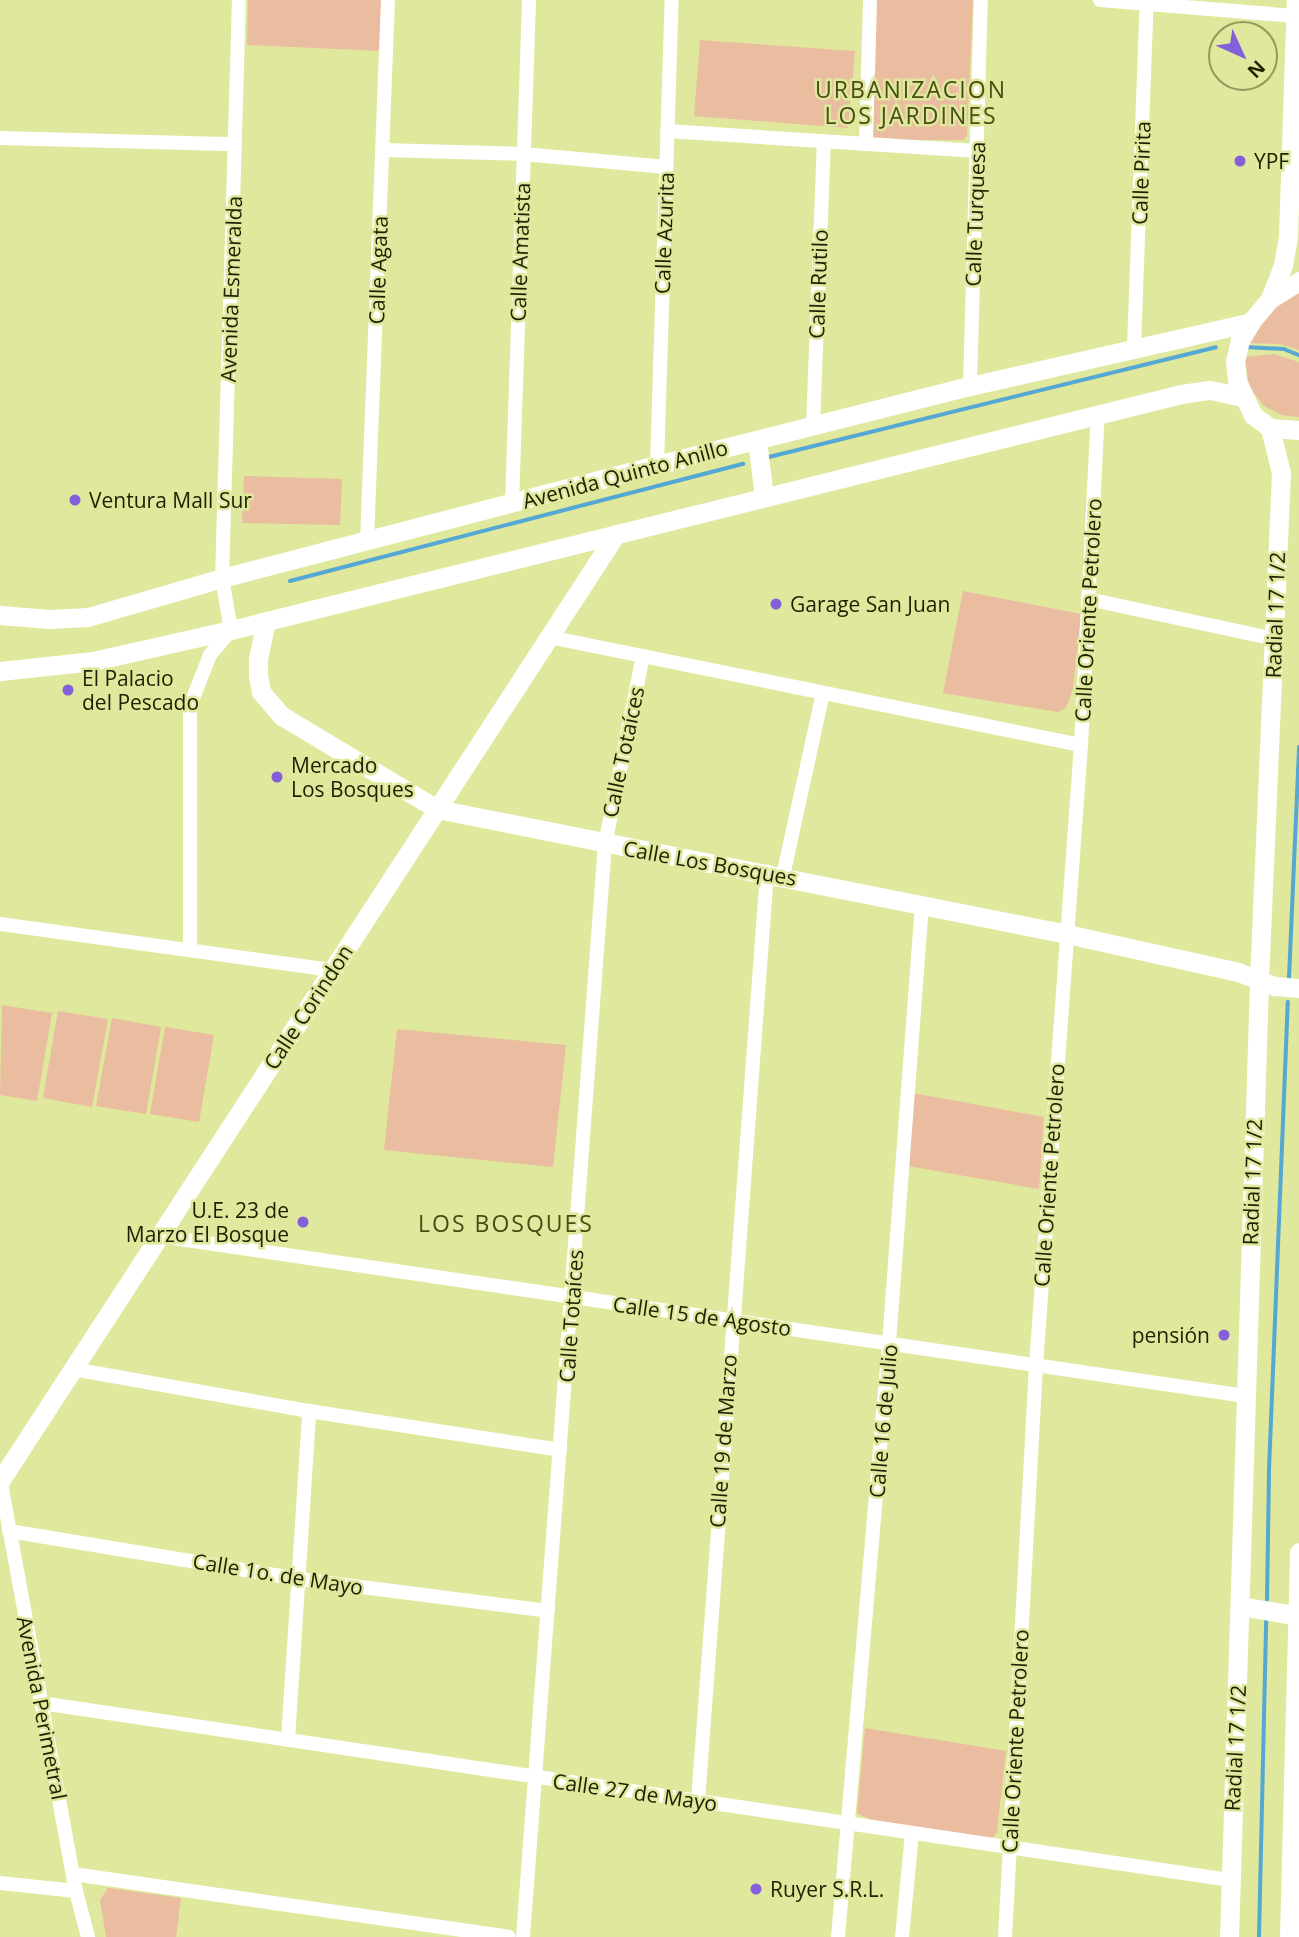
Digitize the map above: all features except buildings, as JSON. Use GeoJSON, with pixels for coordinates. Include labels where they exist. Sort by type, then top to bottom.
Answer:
{"type":"FeatureCollection","features":[{"type":"Feature","properties":{"kind":"main road"},"geometry":{"type":"LineString","coordinates":[[1270,299],[1283,265],[1288,236],[1296,8]]}},
{"type":"Feature","properties":{"kind":"main road"},"geometry":{"type":"LineString","coordinates":[[1299,281],[1270,299],[1251,322],[1240,340],[1235,361],[1242,397],[1253,415],[1270,428],[1299,430]]}},
{"type":"Feature","properties":{"kind":"main road","name":"Avenida Quinto Anillo"},"geometry":{"type":"LineString","coordinates":[[0,615],[50,620],[88,617],[222,578],[657,465],[1134,346],[1251,322]]}},
{"type":"Feature","properties":{"kind":"main road"},"geometry":{"type":"LineString","coordinates":[[0,671],[93,661],[231,630],[1098,414],[1210,390],[1242,397]]}},
{"type":"Feature","properties":{"kind":"main road","name":"Radial 17 1/2"},"geometry":{"type":"LineString","coordinates":[[1229,1937],[1259,980],[1281,474],[1270,428]]}},
{"type":"Feature","properties":{"kind":"main road"},"geometry":{"type":"LineString","coordinates":[[757,440],[764,497]]}},
{"type":"Feature","properties":{"kind":"main road","name":"Calle Corindon"},"geometry":{"type":"LineString","coordinates":[[0,1480],[615,534]]}},
{"type":"Feature","properties":{"kind":"main road","name":"Calle Los Bosques"},"geometry":{"type":"LineString","coordinates":[[266,621],[258,659],[258,675],[261,692],[282,716],[437,808],[605,844],[775,874],[1067,934],[1238,972],[1275,986],[1299,988]]}},
{"type":"Feature","properties":{"kind":"main road"},"geometry":{"type":"LineString","coordinates":[[1289,1937],[1299,1552]]}},
{"type":"Feature","properties":{"kind":"main road"},"geometry":{"type":"LineString","coordinates":[[1241,1606],[1298,1616]]}},
{"type":"Feature","properties":{"kind":"street","name":"Avenida Esmeralda"},"geometry":{"type":"LineString","coordinates":[[222,578],[239,0]]}},
{"type":"Feature","properties":{"kind":"street","name":"Calle Agata"},"geometry":{"type":"LineString","coordinates":[[367,541],[388,0]]}},
{"type":"Feature","properties":{"kind":"street","name":"Calle Amatista"},"geometry":{"type":"LineString","coordinates":[[512,503],[529,0]]}},
{"type":"Feature","properties":{"kind":"street","name":"Calle Azurita"},"geometry":{"type":"LineString","coordinates":[[657,465],[672,0]]}},
{"type":"Feature","properties":{"kind":"street"},"geometry":{"type":"LineString","coordinates":[[866,144],[870,0]]}},
{"type":"Feature","properties":{"kind":"street","name":"Calle Turquesa"},"geometry":{"type":"LineString","coordinates":[[970,386],[981,0]]}},
{"type":"Feature","properties":{"kind":"street"},"geometry":{"type":"LineString","coordinates":[[1100,0],[1296,8]]}},
{"type":"Feature","properties":{"kind":"street","name":"Calle Pirita"},"geometry":{"type":"LineString","coordinates":[[1134,346],[1147,2]]}},
{"type":"Feature","properties":{"kind":"street"},"geometry":{"type":"LineString","coordinates":[[667,131],[977,150]]}},
{"type":"Feature","properties":{"kind":"street"},"geometry":{"type":"LineString","coordinates":[[0,138],[235,144]]}},
{"type":"Feature","properties":{"kind":"street","name":"Calle Rutilo"},"geometry":{"type":"LineString","coordinates":[[813,426],[824,141]]}},
{"type":"Feature","properties":{"kind":"street"},"geometry":{"type":"LineString","coordinates":[[383,150],[523,154],[666,167]]}},
{"type":"Feature","properties":{"kind":"street","name":"Calle Oriente Petrolero"},"geometry":{"type":"LineString","coordinates":[[1005,1937],[1035,1365],[1081,746],[1098,414]]}},
{"type":"Feature","properties":{"kind":"street"},"geometry":{"type":"LineString","coordinates":[[190,950],[190,706],[210,655],[231,630],[222,578]]}},
{"type":"Feature","properties":{"kind":"street"},"geometry":{"type":"LineString","coordinates":[[1088,599],[1274,639]]}},
{"type":"Feature","properties":{"kind":"street"},"geometry":{"type":"LineString","coordinates":[[549,637],[1081,746]]}},
{"type":"Feature","properties":{"kind":"street","name":"Calle Totaíces"},"geometry":{"type":"LineString","coordinates":[[523,1937],[605,844],[643,656]]}},
{"type":"Feature","properties":{"kind":"street","name":"Calle 19 de Marzo"},"geometry":{"type":"LineString","coordinates":[[698,1801],[732,1320],[775,874],[823,693]]}},
{"type":"Feature","properties":{"kind":"street","name":"Calle 16 de Julio"},"geometry":{"type":"LineString","coordinates":[[838,1937],[889,1343],[922,904]]}},
{"type":"Feature","properties":{"kind":"street"},"geometry":{"type":"LineString","coordinates":[[0,923],[332,970]]}},
{"type":"Feature","properties":{"kind":"street","name":"Calle 15 de Agosto"},"geometry":{"type":"LineString","coordinates":[[159,1236],[1245,1396]]}},
{"type":"Feature","properties":{"kind":"street"},"geometry":{"type":"LineString","coordinates":[[73,1369],[560,1450]]}},
{"type":"Feature","properties":{"kind":"street"},"geometry":{"type":"LineString","coordinates":[[288,1740],[309,1410]]}},
{"type":"Feature","properties":{"kind":"street","name":"Avenida Perimetral"},"geometry":{"type":"LineString","coordinates":[[0,1480],[76,1891],[88,1937]]}},
{"type":"Feature","properties":{"kind":"street","name":"Calle 1o. de Mayo"},"geometry":{"type":"LineString","coordinates":[[9,1531],[299,1579],[548,1611]]}},
{"type":"Feature","properties":{"kind":"street","name":"Calle 27 de Mayo"},"geometry":{"type":"LineString","coordinates":[[41,1703],[1229,1880]]}},
{"type":"Feature","properties":{"kind":"street"},"geometry":{"type":"LineString","coordinates":[[902,1937],[912,1833]]}},
{"type":"Feature","properties":{"kind":"street"},"geometry":{"type":"LineString","coordinates":[[73,1874],[508,1937]]}},
{"type":"Feature","properties":{"kind":"street"},"geometry":{"type":"LineString","coordinates":[[0,1884],[76,1891]]}},
{"type":"Feature","properties":{"kind":"shaded area"},"geometry":{"type":"Polygon","coordinates":[[[248,0],[383,0],[381,51],[247,45],[248,0]]]}},
{"type":"Feature","properties":{"kind":"shaded area"},"geometry":{"type":"Polygon","coordinates":[[[874,0],[973,0],[967,136],[963,140],[874,140],[871,136],[874,0]]]}},
{"type":"Feature","properties":{"kind":"shaded area"},"geometry":{"type":"Polygon","coordinates":[[[700,40],[855,51],[848,128],[694,116],[700,40]]]}},
{"type":"Feature","properties":{"kind":"shaded area"},"geometry":{"type":"Polygon","coordinates":[[[1299,289],[1299,350],[1280,344],[1249,343],[1270,310],[1299,289]]]}},
{"type":"Feature","properties":{"kind":"shaded area"},"geometry":{"type":"Polygon","coordinates":[[[1274,354],[1299,362],[1299,417],[1281,415],[1263,405],[1249,386],[1245,357],[1274,354]]]}},
{"type":"Feature","properties":{"kind":"shaded area"},"geometry":{"type":"Polygon","coordinates":[[[244,476],[342,479],[340,525],[242,523],[244,476]]]}},
{"type":"Feature","properties":{"kind":"shaded area"},"geometry":{"type":"Polygon","coordinates":[[[963,591],[1081,614],[1073,688],[1066,708],[1058,712],[943,693],[963,591]]]}},
{"type":"Feature","properties":{"kind":"shaded area"},"geometry":{"type":"Polygon","coordinates":[[[2,1005],[52,1013],[37,1101],[0,1095],[2,1005]]]}},
{"type":"Feature","properties":{"kind":"shaded area"},"geometry":{"type":"Polygon","coordinates":[[[58,1011],[108,1019],[92,1107],[43,1098],[58,1011]]]}},
{"type":"Feature","properties":{"kind":"shaded area"},"geometry":{"type":"Polygon","coordinates":[[[112,1018],[161,1027],[146,1114],[96,1106],[112,1018]]]}},
{"type":"Feature","properties":{"kind":"shaded area"},"geometry":{"type":"Polygon","coordinates":[[[165,1027],[214,1035],[199,1122],[150,1114],[165,1027]]]}},
{"type":"Feature","properties":{"kind":"shaded area"},"geometry":{"type":"Polygon","coordinates":[[[397,1029],[566,1045],[553,1167],[384,1150],[397,1029]]]}},
{"type":"Feature","properties":{"kind":"shaded area"},"geometry":{"type":"Polygon","coordinates":[[[907,1092],[1044,1117],[1039,1189],[902,1165],[907,1092]]]}},
{"type":"Feature","properties":{"kind":"shaded area"},"geometry":{"type":"Polygon","coordinates":[[[865,1728],[1006,1751],[997,1832],[993,1837],[988,1840],[871,1820],[857,1813],[865,1728]]]}},
{"type":"Feature","properties":{"kind":"shaded area"},"geometry":{"type":"Polygon","coordinates":[[[108,1888],[181,1898],[176,1937],[106,1937],[100,1900],[108,1888]]]}},
{"type":"Feature","properties":{"kind":"waterway"},"geometry":{"type":"LineString","coordinates":[[765,458],[1216,347]]}},
{"type":"Feature","properties":{"kind":"waterway"},"geometry":{"type":"LineString","coordinates":[[1245,347],[1284,349],[1299,355]]}},
{"type":"Feature","properties":{"kind":"waterway"},"geometry":{"type":"LineString","coordinates":[[290,581],[743,464]]}},
{"type":"Feature","properties":{"kind":"waterway"},"geometry":{"type":"LineString","coordinates":[[1289,978],[1299,747]]}},
{"type":"Feature","properties":{"kind":"waterway"},"geometry":{"type":"LineString","coordinates":[[1267,1600],[1269,1470],[1288,1002]]}},
{"type":"Feature","properties":{"kind":"waterway"},"geometry":{"type":"LineString","coordinates":[[1259,1937],[1266,1620]]}},
{"type":"Feature","properties":{"kind":"place","name":"YPF"},"geometry":{"type":"Point","coordinates":[1240,161]}},
{"type":"Feature","properties":{"kind":"place","name":"Ventura Mall Sur"},"geometry":{"type":"Point","coordinates":[75,500]}},
{"type":"Feature","properties":{"kind":"place","name":"Garage San Juan"},"geometry":{"type":"Point","coordinates":[776,604]}},
{"type":"Feature","properties":{"kind":"place","name":"El Palacio del Pescado"},"geometry":{"type":"Point","coordinates":[68,690]}},
{"type":"Feature","properties":{"kind":"place","name":"Mercado Los Bosques"},"geometry":{"type":"Point","coordinates":[277,777]}},
{"type":"Feature","properties":{"kind":"place","name":"U.E. 23 de Marzo El Bosque"},"geometry":{"type":"Point","coordinates":[303,1222]}},
{"type":"Feature","properties":{"kind":"place","name":"pensión"},"geometry":{"type":"Point","coordinates":[1224,1335]}},
{"type":"Feature","properties":{"kind":"place","name":"Ruyer S.R.L."},"geometry":{"type":"Point","coordinates":[756,1889]}},
{"type":"Feature","properties":{"kind":"district","name":"URBANIZACION LOS JARDINES"},"geometry":{"type":"Point","coordinates":[911,102]}},
{"type":"Feature","properties":{"kind":"district","name":"LOS BOSQUES"},"geometry":{"type":"Point","coordinates":[506,1223]}}]}
